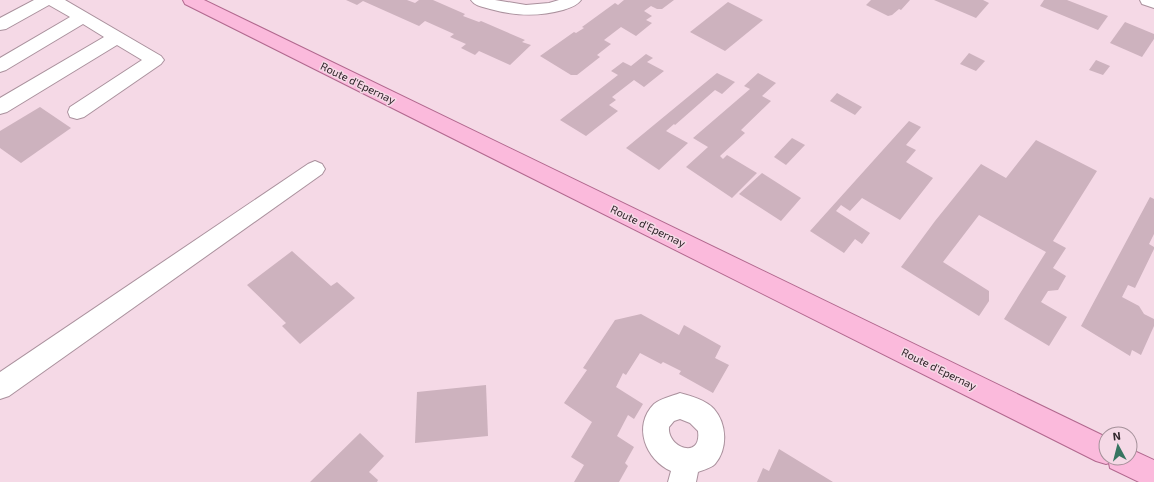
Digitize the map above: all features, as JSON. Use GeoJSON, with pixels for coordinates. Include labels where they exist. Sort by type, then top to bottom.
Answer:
{"type":"FeatureCollection","features":[{"type":"Feature","properties":{"kind":"main road","name":"Route d'Epernay"},"geometry":{"type":"LineString","coordinates":[[191,0],[1098,447]]}},
{"type":"Feature","properties":{"kind":"main road"},"geometry":{"type":"LineString","coordinates":[[1136,466],[1154,475]]}},
{"type":"Feature","properties":{"kind":"street"},"geometry":{"type":"LineString","coordinates":[[0,25],[46,0]]}},
{"type":"Feature","properties":{"kind":"street"},"geometry":{"type":"LineString","coordinates":[[53,0],[155,60],[76,112]]}},
{"type":"Feature","properties":{"kind":"street"},"geometry":{"type":"LineString","coordinates":[[479,0],[512,10],[535,11],[552,8],[573,0]]}},
{"type":"Feature","properties":{"kind":"street"},"geometry":{"type":"LineString","coordinates":[[1148,0],[1154,3]]}},
{"type":"Feature","properties":{"kind":"street"},"geometry":{"type":"LineString","coordinates":[[0,66],[83,17]]}},
{"type":"Feature","properties":{"kind":"street"},"geometry":{"type":"LineString","coordinates":[[0,107],[117,37]]}},
{"type":"Feature","properties":{"kind":"street"},"geometry":{"type":"LineString","coordinates":[[0,387],[315,169]]}},
{"type":"Feature","properties":{"kind":"building"},"geometry":{"type":"Polygon","coordinates":[[[346,0],[407,0],[415,3],[419,0],[433,0],[465,14],[463,16],[479,22],[481,21],[525,40],[522,42],[531,45],[510,65],[479,51],[475,55],[461,48],[466,44],[450,37],[454,34],[425,21],[419,26],[363,1],[357,5],[346,0]]]}},
{"type":"Feature","properties":{"kind":"building"},"geometry":{"type":"Polygon","coordinates":[[[624,0],[674,0],[662,9],[657,9],[651,6],[644,11],[652,16],[646,20],[652,23],[636,36],[621,27],[604,40],[611,44],[597,55],[600,57],[577,75],[571,75],[540,56],[574,32],[576,33],[584,28],[582,27],[615,3],[618,5],[624,0]]]}},
{"type":"Feature","properties":{"kind":"building"},"geometry":{"type":"Polygon","coordinates":[[[871,0],[910,0],[901,10],[899,9],[892,15],[888,16],[866,5],[871,0]]]}},
{"type":"Feature","properties":{"kind":"building"},"geometry":{"type":"Polygon","coordinates":[[[934,0],[983,0],[989,3],[976,18],[934,0]]]}},
{"type":"Feature","properties":{"kind":"building"},"geometry":{"type":"Polygon","coordinates":[[[1044,0],[1067,0],[1108,16],[1098,30],[1040,6],[1044,0]]]}},
{"type":"Feature","properties":{"kind":"building"},"geometry":{"type":"Polygon","coordinates":[[[728,2],[763,20],[725,51],[690,32],[728,2]]]}},
{"type":"Feature","properties":{"kind":"building"},"geometry":{"type":"Polygon","coordinates":[[[1125,22],[1154,34],[1154,39],[1142,57],[1110,43],[1125,22]]]}},
{"type":"Feature","properties":{"kind":"building"},"geometry":{"type":"Polygon","coordinates":[[[969,53],[985,61],[976,71],[960,64],[969,53]]]}},
{"type":"Feature","properties":{"kind":"building"},"geometry":{"type":"Polygon","coordinates":[[[646,54],[653,58],[647,62],[664,71],[644,87],[634,80],[612,97],[616,100],[609,105],[618,111],[586,136],[560,120],[618,75],[611,71],[623,62],[631,66],[646,54]]]}},
{"type":"Feature","properties":{"kind":"building"},"geometry":{"type":"Polygon","coordinates":[[[1096,60],[1110,66],[1103,75],[1089,70],[1096,60]]]}},
{"type":"Feature","properties":{"kind":"building"},"geometry":{"type":"Polygon","coordinates":[[[717,73],[735,82],[722,94],[715,90],[666,131],[688,143],[659,170],[626,148],[717,73]]]}},
{"type":"Feature","properties":{"kind":"building"},"geometry":{"type":"Polygon","coordinates":[[[758,73],[776,83],[762,96],[771,101],[741,130],[745,133],[720,156],[723,159],[727,155],[757,173],[732,198],[686,167],[708,147],[693,138],[750,89],[744,86],[758,73]]]}},
{"type":"Feature","properties":{"kind":"building"},"geometry":{"type":"Polygon","coordinates":[[[837,93],[862,107],[855,115],[830,101],[837,93]]]}},
{"type":"Feature","properties":{"kind":"building"},"geometry":{"type":"Polygon","coordinates":[[[40,107],[71,128],[21,163],[0,148],[0,131],[40,107]]]}},
{"type":"Feature","properties":{"kind":"building"},"geometry":{"type":"Polygon","coordinates":[[[909,121],[921,127],[906,145],[916,150],[906,162],[933,178],[900,220],[862,198],[850,211],[841,205],[836,211],[870,233],[862,244],[855,239],[844,253],[810,231],[909,121]]]}},
{"type":"Feature","properties":{"kind":"building"},"geometry":{"type":"Polygon","coordinates":[[[792,138],[805,145],[786,165],[774,157],[792,138]]]}},
{"type":"Feature","properties":{"kind":"building"},"geometry":{"type":"Polygon","coordinates":[[[1036,140],[1097,171],[1053,241],[1066,248],[1053,268],[1066,276],[1058,290],[1048,291],[1041,302],[1067,317],[1049,346],[1004,319],[1046,252],[979,215],[943,262],[989,291],[989,301],[979,316],[901,267],[935,221],[981,164],[1006,178],[1036,140]]]}},
{"type":"Feature","properties":{"kind":"building"},"geometry":{"type":"Polygon","coordinates":[[[762,173],[801,198],[781,221],[739,194],[762,173]]]}},
{"type":"Feature","properties":{"kind":"building"},"geometry":{"type":"Polygon","coordinates":[[[1150,197],[1154,199],[1154,234],[1149,244],[1154,247],[1154,249],[1135,288],[1128,285],[1122,297],[1139,306],[1144,314],[1154,319],[1154,326],[1141,355],[1132,350],[1130,356],[1081,326],[1150,197]]]}},
{"type":"Feature","properties":{"kind":"building"},"geometry":{"type":"Polygon","coordinates":[[[292,251],[331,286],[337,282],[355,298],[300,344],[282,326],[286,323],[247,285],[292,251]]]}},
{"type":"Feature","properties":{"kind":"building"},"geometry":{"type":"Polygon","coordinates":[[[641,314],[679,335],[684,325],[721,346],[715,358],[729,365],[713,393],[679,374],[681,371],[663,362],[661,364],[640,353],[626,375],[623,373],[616,387],[643,404],[634,419],[628,415],[617,436],[634,447],[625,463],[628,466],[619,482],[574,482],[584,465],[571,457],[592,422],[564,403],[587,370],[583,368],[615,320],[641,314]]]}},
{"type":"Feature","properties":{"kind":"building"},"geometry":{"type":"Polygon","coordinates":[[[486,385],[488,436],[415,443],[417,392],[486,385]]]}},
{"type":"Feature","properties":{"kind":"building"},"geometry":{"type":"Polygon","coordinates":[[[360,433],[384,456],[369,472],[378,480],[377,482],[310,482],[360,433]]]}},
{"type":"Feature","properties":{"kind":"building"},"geometry":{"type":"Polygon","coordinates":[[[779,449],[833,482],[757,482],[763,468],[769,471],[779,449]]]}}]}
